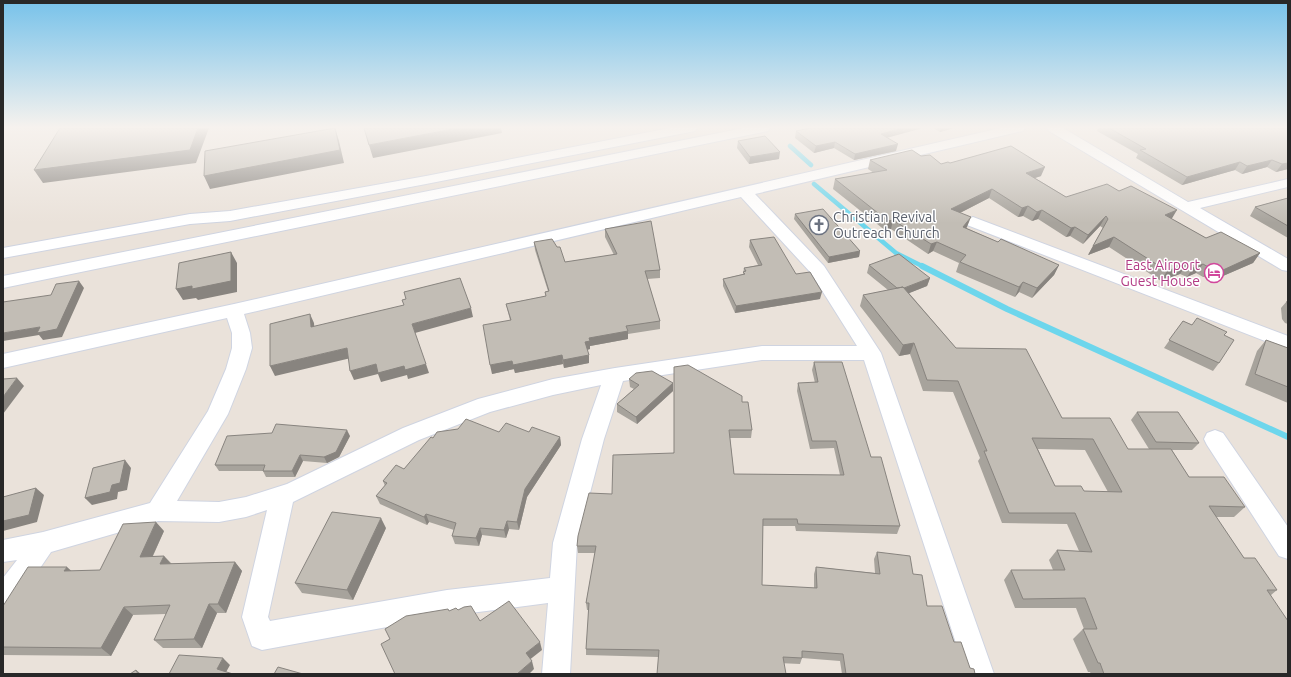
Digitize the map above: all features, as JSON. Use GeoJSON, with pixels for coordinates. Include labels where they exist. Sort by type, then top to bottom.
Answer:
{"type":"FeatureCollection","features":[{"type":"Feature","properties":{"kind":"street"},"geometry":{"type":"LineString","coordinates":[[190,219],[226,208],[477,160]]}},
{"type":"Feature","properties":{"kind":"street"},"geometry":{"type":"LineString","coordinates":[[3,253],[190,219],[238,215],[530,160]]}},
{"type":"Feature","properties":{"kind":"street"},"geometry":{"type":"LineString","coordinates":[[3,282],[607,160]]}},
{"type":"Feature","properties":{"kind":"street"},"geometry":{"type":"LineString","coordinates":[[3,361],[234,310],[881,160]]}},
{"type":"Feature","properties":{"kind":"street"},"geometry":{"type":"LineString","coordinates":[[1107,160],[1288,266]]}},
{"type":"Feature","properties":{"kind":"street"},"geometry":{"type":"LineString","coordinates":[[1186,207],[1288,183]]}},
{"type":"Feature","properties":{"kind":"street"},"geometry":{"type":"LineString","coordinates":[[744,191],[818,270],[871,353],[980,674]]}},
{"type":"Feature","properties":{"kind":"street"},"geometry":{"type":"LineString","coordinates":[[973,222],[1288,343]]}},
{"type":"Feature","properties":{"kind":"street"},"geometry":{"type":"LineString","coordinates":[[158,511],[217,414],[236,369],[242,348],[241,333],[234,310]]}},
{"type":"Feature","properties":{"kind":"street"},"geometry":{"type":"LineString","coordinates":[[3,551],[43,543],[158,511],[219,512],[246,507],[293,492],[411,434],[485,404],[553,387],[615,375],[762,353],[871,353]]}},
{"type":"Feature","properties":{"kind":"street"},"geometry":{"type":"LineString","coordinates":[[556,674],[565,543],[593,438],[615,375]]}},
{"type":"Feature","properties":{"kind":"street"},"geometry":{"type":"LineString","coordinates":[[1215,439],[1288,548]]}},
{"type":"Feature","properties":{"kind":"street"},"geometry":{"type":"LineString","coordinates":[[283,494],[255,617],[262,636],[448,603],[563,589]]}},
{"type":"Feature","properties":{"kind":"street"},"geometry":{"type":"LineString","coordinates":[[3,600],[43,543]]}},
{"type":"Feature","properties":{"kind":"building"},"geometry":{"type":"Polygon","coordinates":[[[40,160],[115,160],[34,170],[40,160]]]}},
{"type":"Feature","properties":{"kind":"building"},"geometry":{"type":"Polygon","coordinates":[[[205,160],[290,160],[204,176],[205,160]]]}},
{"type":"Feature","properties":{"kind":"building"},"geometry":{"type":"Polygon","coordinates":[[[870,160],[872,160],[936,160],[941,164],[948,162],[950,163],[962,160],[1033,160],[1045,167],[1026,173],[1066,197],[1107,184],[1119,191],[1131,186],[1177,210],[1165,215],[1206,238],[1221,232],[1260,253],[1223,270],[1215,265],[1210,268],[1203,264],[1193,268],[1187,264],[1167,271],[1114,237],[1093,246],[1108,219],[1106,216],[1088,235],[1075,227],[1071,228],[1042,210],[1037,212],[1028,206],[1022,208],[992,189],[951,209],[971,217],[963,227],[998,242],[1001,239],[1059,265],[1037,288],[1023,282],[1019,287],[960,262],[966,255],[937,242],[931,244],[893,220],[888,221],[835,179],[887,170],[870,160]]]}},
{"type":"Feature","properties":{"kind":"building"},"geometry":{"type":"Polygon","coordinates":[[[1157,160],[1288,160],[1288,163],[1282,164],[1272,160],[1247,166],[1240,162],[1187,177],[1157,160]]]}},
{"type":"Feature","properties":{"kind":"building"},"geometry":{"type":"Polygon","coordinates":[[[1288,198],[1288,226],[1255,207],[1288,198]]]}},
{"type":"Feature","properties":{"kind":"building"},"geometry":{"type":"Polygon","coordinates":[[[823,209],[860,251],[829,257],[795,214],[823,209]]]}},
{"type":"Feature","properties":{"kind":"building"},"geometry":{"type":"Polygon","coordinates":[[[651,221],[660,270],[645,271],[660,321],[626,326],[628,331],[589,338],[590,341],[585,342],[589,355],[563,360],[562,355],[513,365],[512,361],[490,365],[483,325],[511,320],[506,304],[546,296],[545,292],[549,291],[534,242],[552,239],[557,247],[560,247],[565,262],[617,254],[605,229],[651,221]]]}},
{"type":"Feature","properties":{"kind":"building"},"geometry":{"type":"Polygon","coordinates":[[[774,237],[796,274],[810,272],[822,292],[736,306],[723,279],[745,274],[743,272],[746,271],[744,268],[762,265],[750,240],[774,237]]]}},
{"type":"Feature","properties":{"kind":"building"},"geometry":{"type":"Polygon","coordinates":[[[231,252],[231,281],[192,289],[192,286],[176,289],[179,263],[231,252]]]}},
{"type":"Feature","properties":{"kind":"building"},"geometry":{"type":"Polygon","coordinates":[[[899,254],[930,278],[904,288],[897,288],[869,265],[899,254]]]}},
{"type":"Feature","properties":{"kind":"building"},"geometry":{"type":"Polygon","coordinates":[[[460,278],[471,308],[412,324],[426,364],[405,370],[404,366],[378,373],[376,364],[350,371],[347,348],[270,366],[270,324],[310,314],[311,327],[404,305],[402,300],[406,299],[404,292],[460,278]]]}},
{"type":"Feature","properties":{"kind":"building"},"geometry":{"type":"Polygon","coordinates":[[[79,281],[57,329],[37,333],[40,327],[3,333],[3,302],[51,295],[56,284],[79,281]]]}},
{"type":"Feature","properties":{"kind":"building"},"geometry":{"type":"Polygon","coordinates":[[[903,287],[956,348],[1026,349],[1062,418],[1110,418],[1128,449],[1171,449],[1189,477],[1224,477],[1245,507],[1209,506],[1244,558],[1255,558],[1277,590],[1267,590],[1288,621],[1288,674],[1104,674],[1083,629],[1097,629],[1085,598],[1023,599],[1011,570],[1065,570],[1057,550],[1092,552],[1075,513],[1009,513],[984,451],[987,451],[958,381],[927,380],[914,343],[903,345],[863,295],[903,287]],[[1032,438],[1055,486],[1081,486],[1084,491],[1122,492],[1093,439],[1032,438]]]}},
{"type":"Feature","properties":{"kind":"building"},"geometry":{"type":"Polygon","coordinates":[[[1197,318],[1227,332],[1224,335],[1234,340],[1219,363],[1169,340],[1183,321],[1192,325],[1197,318]]]}},
{"type":"Feature","properties":{"kind":"building"},"geometry":{"type":"Polygon","coordinates":[[[1266,340],[1288,348],[1288,387],[1255,374],[1266,340]]]}},
{"type":"Feature","properties":{"kind":"building"},"geometry":{"type":"Polygon","coordinates":[[[814,362],[842,362],[871,457],[881,457],[900,526],[798,524],[797,519],[763,519],[762,585],[817,588],[816,567],[880,574],[877,552],[910,556],[913,574],[922,575],[927,606],[942,606],[954,642],[961,642],[970,668],[974,669],[975,674],[846,674],[843,654],[802,651],[802,658],[783,657],[786,674],[657,674],[659,650],[586,649],[589,603],[586,603],[596,546],[577,546],[578,536],[589,493],[612,494],[613,455],[674,453],[674,367],[688,365],[742,396],[742,402],[748,402],[752,430],[729,430],[734,474],[844,475],[836,441],[812,441],[798,383],[818,382],[814,362]]]}},
{"type":"Feature","properties":{"kind":"building"},"geometry":{"type":"Polygon","coordinates":[[[652,371],[673,383],[636,417],[617,404],[639,385],[629,379],[636,373],[652,371]]]}},
{"type":"Feature","properties":{"kind":"building"},"geometry":{"type":"Polygon","coordinates":[[[17,378],[3,397],[3,379],[17,378]]]}},
{"type":"Feature","properties":{"kind":"building"},"geometry":{"type":"Polygon","coordinates":[[[1137,412],[1178,412],[1199,443],[1156,442],[1137,412]]]}},
{"type":"Feature","properties":{"kind":"building"},"geometry":{"type":"Polygon","coordinates":[[[466,419],[499,432],[506,423],[529,432],[532,427],[560,437],[525,489],[517,522],[507,521],[504,530],[480,528],[476,538],[452,536],[456,523],[426,514],[424,517],[376,496],[387,483],[383,481],[396,465],[404,469],[437,432],[458,429],[466,419]]]}},
{"type":"Feature","properties":{"kind":"building"},"geometry":{"type":"Polygon","coordinates":[[[276,424],[347,430],[336,452],[324,457],[300,455],[292,471],[263,471],[265,465],[215,465],[227,436],[272,433],[276,424]]]}},
{"type":"Feature","properties":{"kind":"building"},"geometry":{"type":"Polygon","coordinates":[[[125,460],[120,483],[112,485],[110,492],[85,498],[93,468],[125,460]]]}},
{"type":"Feature","properties":{"kind":"building"},"geometry":{"type":"Polygon","coordinates":[[[36,488],[29,515],[3,521],[3,497],[36,488]]]}},
{"type":"Feature","properties":{"kind":"building"},"geometry":{"type":"Polygon","coordinates":[[[332,512],[381,518],[347,590],[295,583],[332,512]]]}},
{"type":"Feature","properties":{"kind":"building"},"geometry":{"type":"Polygon","coordinates":[[[156,522],[140,557],[164,556],[160,564],[235,562],[218,604],[209,604],[194,639],[154,640],[170,605],[124,607],[101,648],[3,647],[3,606],[28,567],[67,567],[64,571],[100,570],[123,524],[156,522]]]}},
{"type":"Feature","properties":{"kind":"building"},"geometry":{"type":"Polygon","coordinates":[[[509,601],[540,642],[526,653],[532,661],[517,674],[395,674],[381,644],[390,639],[385,629],[406,616],[448,609],[449,611],[456,608],[458,610],[471,606],[480,621],[509,601]]]}},
{"type":"Feature","properties":{"kind":"building"},"geometry":{"type":"Polygon","coordinates":[[[179,655],[223,658],[217,669],[233,674],[169,674],[179,655]]]}},
{"type":"Feature","properties":{"kind":"building"},"geometry":{"type":"Polygon","coordinates":[[[278,667],[303,674],[274,674],[278,667]]]}},
{"type":"Feature","properties":{"kind":"building"},"geometry":{"type":"Polygon","coordinates":[[[136,670],[138,674],[130,674],[136,670]]]}},
{"type":"Feature","properties":{"kind":"waterway"},"geometry":{"type":"LineString","coordinates":[[805,160],[811,165]]}},
{"type":"Feature","properties":{"kind":"waterway"},"geometry":{"type":"LineString","coordinates":[[814,184],[896,253],[922,266]]}},
{"type":"Feature","properties":{"kind":"waterway"},"geometry":{"type":"LineString","coordinates":[[922,266],[1007,309],[1288,437]]}},
{"type":"Feature","properties":{"kind":"place","name":"Christian Revival Outreach Church"},"geometry":{"type":"Point","coordinates":[819,225]}},
{"type":"Feature","properties":{"kind":"place","name":"East Airport Guest House"},"geometry":{"type":"Point","coordinates":[1214,273]}}]}
